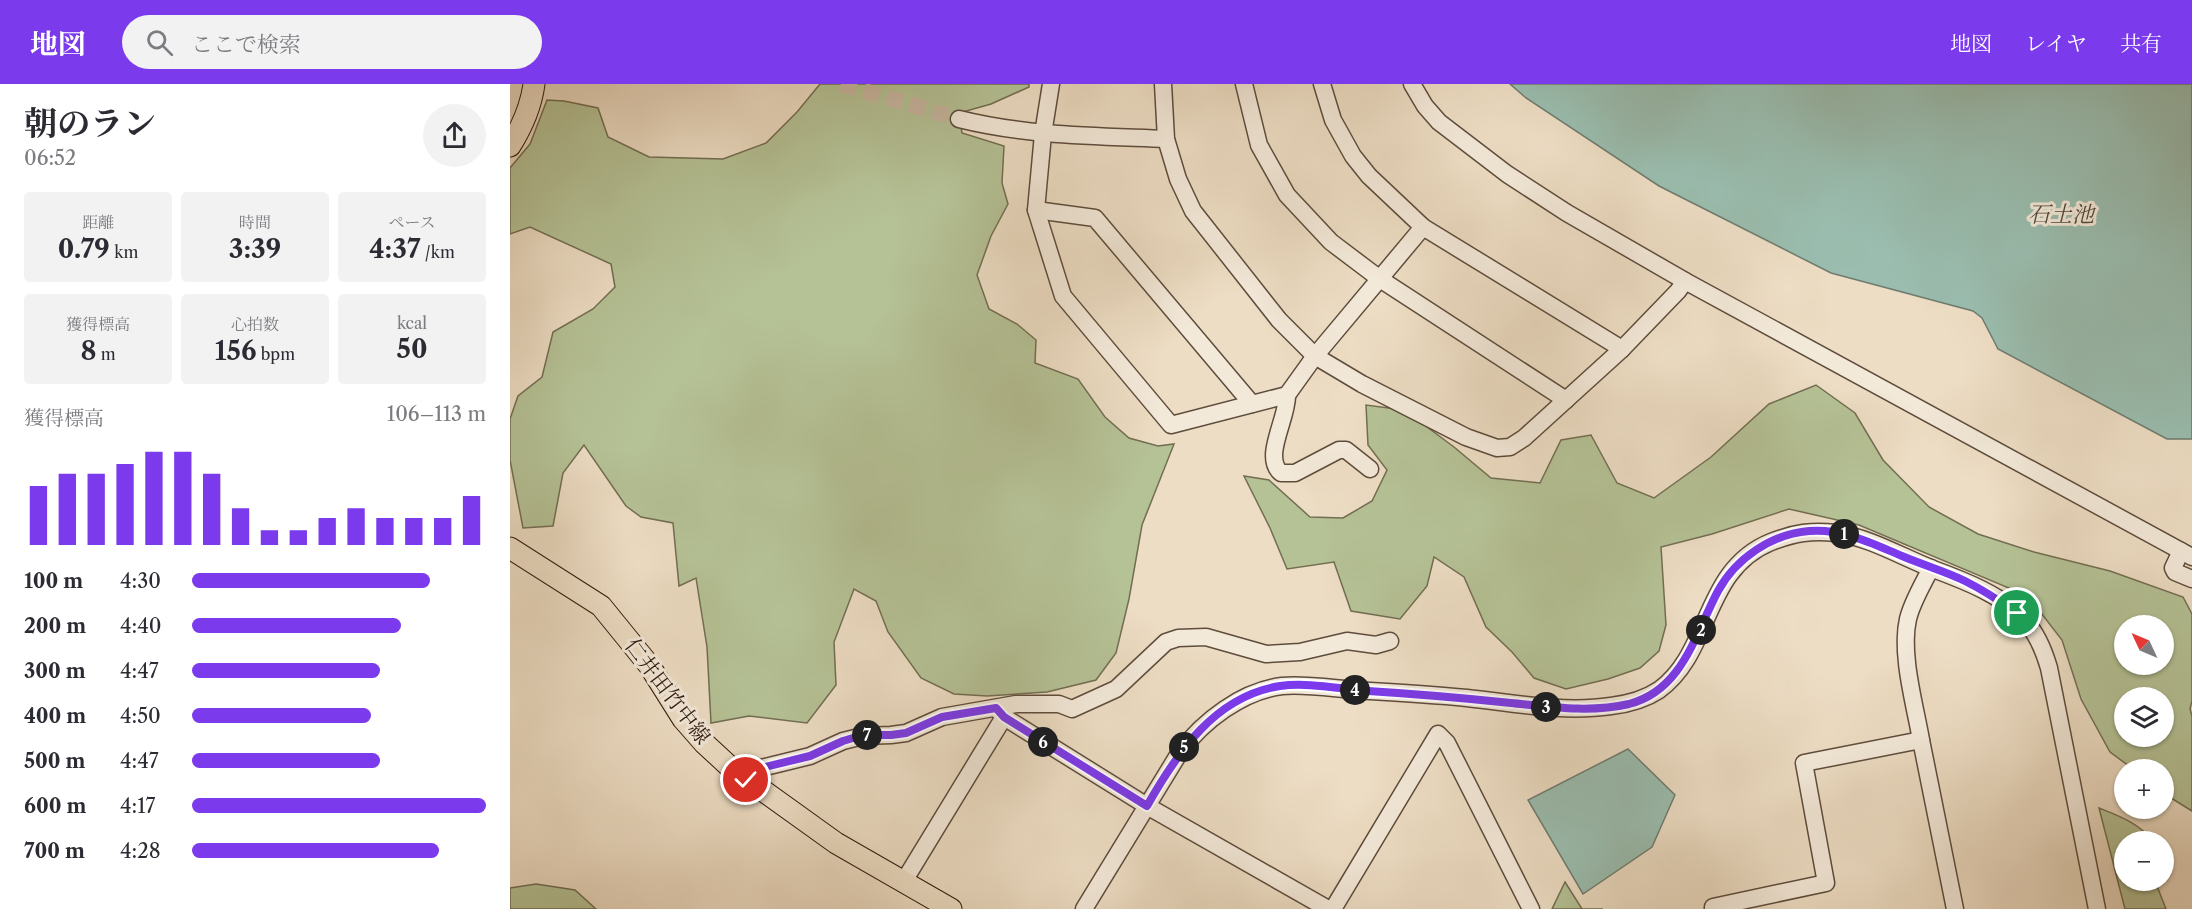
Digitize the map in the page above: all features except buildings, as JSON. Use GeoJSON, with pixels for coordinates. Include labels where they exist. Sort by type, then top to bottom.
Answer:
{"type":"FeatureCollection","features":[{"type":"Feature","properties":{"kind":"main road"},"geometry":{"type":"LineString","coordinates":[[510,146],[519,132],[532,99],[534,84]]}},
{"type":"Feature","properties":{"kind":"main road","name":"仁井田竹中線"},"geometry":{"type":"LineString","coordinates":[[510,548],[601,606],[649,665],[683,719],[704,744],[730,767],[836,843],[951,909]]}},
{"type":"Feature","properties":{"kind":"street"},"geometry":{"type":"LineString","coordinates":[[1051,84],[1043,134],[1036,210],[1063,296],[1171,425],[1287,395],[1315,356],[1423,227]]}},
{"type":"Feature","properties":{"kind":"street"},"geometry":{"type":"LineString","coordinates":[[1163,84],[1166,139],[1178,179],[1193,211],[1279,320],[1315,356],[1372,389],[1466,437],[1497,448],[1510,447],[1524,438],[1622,349],[1685,281]]}},
{"type":"Feature","properties":{"kind":"street"},"geometry":{"type":"LineString","coordinates":[[1244,84],[1259,145],[1287,195],[1330,242],[1380,279],[1566,400]]}},
{"type":"Feature","properties":{"kind":"street"},"geometry":{"type":"LineString","coordinates":[[1322,84],[1333,120],[1353,156],[1369,176],[1423,227],[1622,349]]}},
{"type":"Feature","properties":{"kind":"street"},"geometry":{"type":"LineString","coordinates":[[1412,84],[1425,106],[1439,122],[1507,174],[1567,213],[1685,281],[2186,554],[2173,567],[2175,572],[2192,579]]}},
{"type":"Feature","properties":{"kind":"street"},"geometry":{"type":"LineString","coordinates":[[959,119],[993,127],[1043,134],[1166,139]]}},
{"type":"Feature","properties":{"kind":"street"},"geometry":{"type":"LineString","coordinates":[[1036,210],[1095,218],[1252,404]]}},
{"type":"Feature","properties":{"kind":"street"},"geometry":{"type":"LineString","coordinates":[[1287,395],[1288,406],[1276,441],[1273,459],[1277,470],[1281,473],[1295,473],[1339,450],[1346,450],[1370,469]]}},
{"type":"Feature","properties":{"kind":"street"},"geometry":{"type":"LineString","coordinates":[[1084,909],[1191,738],[1229,706],[1280,686],[1311,686],[1559,708],[1590,709],[1628,704],[1645,699],[1661,689],[1685,661],[1719,590],[1733,570],[1749,554],[1766,544],[1791,534],[1811,531],[1854,537],[1964,580],[2017,613],[2026,622],[2043,650],[2049,668],[2097,909]]}},
{"type":"Feature","properties":{"kind":"street"},"geometry":{"type":"LineString","coordinates":[[1931,568],[1908,618],[1906,638],[1908,664],[1921,740],[1955,909]]}},
{"type":"Feature","properties":{"kind":"street"},"geometry":{"type":"LineString","coordinates":[[730,767],[748,770],[761,768],[810,756],[863,735],[906,733],[942,717],[1000,713],[1016,704],[1059,705],[1072,709],[1116,689],[1166,642],[1178,638],[1206,637],[1266,654],[1300,652],[1347,641],[1376,645],[1390,641]]}},
{"type":"Feature","properties":{"kind":"street"},"geometry":{"type":"LineString","coordinates":[[1000,713],[1147,806],[1328,909]]}},
{"type":"Feature","properties":{"kind":"street"},"geometry":{"type":"LineString","coordinates":[[904,881],[1000,713]]}},
{"type":"Feature","properties":{"kind":"street"},"geometry":{"type":"LineString","coordinates":[[1333,909],[1438,734],[1447,743],[1531,909]]}},
{"type":"Feature","properties":{"kind":"street"},"geometry":{"type":"LineString","coordinates":[[1713,909],[1713,907],[1826,883],[1804,763],[1921,740]]}},
{"type":"Feature","properties":{"kind":"shaded area"},"geometry":{"type":"Polygon","coordinates":[[[820,84],[1029,84],[1029,87],[991,104],[959,113],[962,133],[1004,146],[1002,183],[1008,204],[991,236],[977,275],[989,309],[1017,324],[1036,340],[1035,363],[1078,379],[1105,417],[1129,438],[1158,446],[1174,444],[1142,525],[1129,599],[1116,653],[1096,680],[1047,692],[987,696],[954,694],[921,678],[888,632],[876,601],[854,589],[834,642],[836,685],[807,723],[749,716],[711,723],[707,647],[696,578],[679,586],[673,523],[641,517],[626,506],[584,445],[563,473],[553,526],[523,528],[510,460],[510,419],[518,396],[542,377],[553,332],[593,309],[615,287],[611,264],[530,227],[510,234],[510,168],[530,144],[547,100],[598,108],[608,137],[649,157],[723,159],[766,143],[797,112],[820,84]]]}},
{"type":"Feature","properties":{"kind":"shaded area"},"geometry":{"type":"Polygon","coordinates":[[[1816,385],[1855,413],[1883,460],[1929,507],[1978,534],[2034,552],[2110,571],[2183,597],[2192,614],[2192,701],[2190,709],[2192,716],[2192,811],[2174,800],[2174,759],[2119,759],[2110,752],[2081,699],[2062,640],[2028,596],[1859,525],[1789,509],[1712,534],[1661,547],[1666,625],[1659,651],[1640,668],[1608,679],[1566,689],[1534,678],[1486,627],[1464,577],[1434,557],[1427,586],[1400,619],[1351,611],[1334,562],[1287,569],[1244,476],[1269,480],[1310,517],[1343,518],[1372,501],[1387,470],[1368,445],[1366,405],[1404,410],[1491,478],[1540,483],[1561,440],[1591,435],[1617,483],[1654,498],[1711,457],[1769,404],[1816,385]]]}},
{"type":"Feature","properties":{"kind":"shaded area"},"geometry":{"type":"Polygon","coordinates":[[[2099,808],[2114,814],[2114,819],[2124,819],[2142,831],[2114,831],[2114,866],[2099,808]]]}},
{"type":"Feature","properties":{"kind":"shaded area"},"geometry":{"type":"Polygon","coordinates":[[[1565,882],[1582,909],[1552,909],[1565,882]]]}},
{"type":"Feature","properties":{"kind":"shaded area"},"geometry":{"type":"Polygon","coordinates":[[[536,884],[575,890],[596,909],[510,909],[510,888],[536,884]]]}},
{"type":"Feature","properties":{"kind":"shaded area"},"geometry":{"type":"Polygon","coordinates":[[[2120,891],[2159,891],[2166,909],[2125,909],[2120,891]]]}},
{"type":"Feature","properties":{"kind":"water","name":"石土池"},"geometry":{"type":"Polygon","coordinates":[[[1510,84],[2192,84],[2192,439],[2167,439],[1998,349],[1982,318],[1973,311],[1831,273],[1659,186],[1526,98],[1510,84]]]}},
{"type":"Feature","properties":{"kind":"water"},"geometry":{"type":"Polygon","coordinates":[[[1628,749],[1675,795],[1652,847],[1583,894],[1528,800],[1628,749]]]}},
{"type":"Feature","properties":{"kind":"tunnel"},"geometry":{"type":"LineString","coordinates":[[841,84],[959,119]]}},
{"type":"Feature","properties":{"kind":"route"},"geometry":{"type":"LineString","coordinates":[[746,780],[730,767],[748,770],[761,768],[810,756],[863,735],[906,733],[942,717],[996,708],[1004,717],[1147,806],[1191,738],[1229,706],[1280,686],[1311,686],[1559,708],[1590,709],[1628,704],[1645,699],[1661,689],[1674,675],[1685,661],[1719,590],[1733,570],[1749,554],[1791,534],[1811,531],[1854,537],[1964,580],[2017,613]]}}]}
